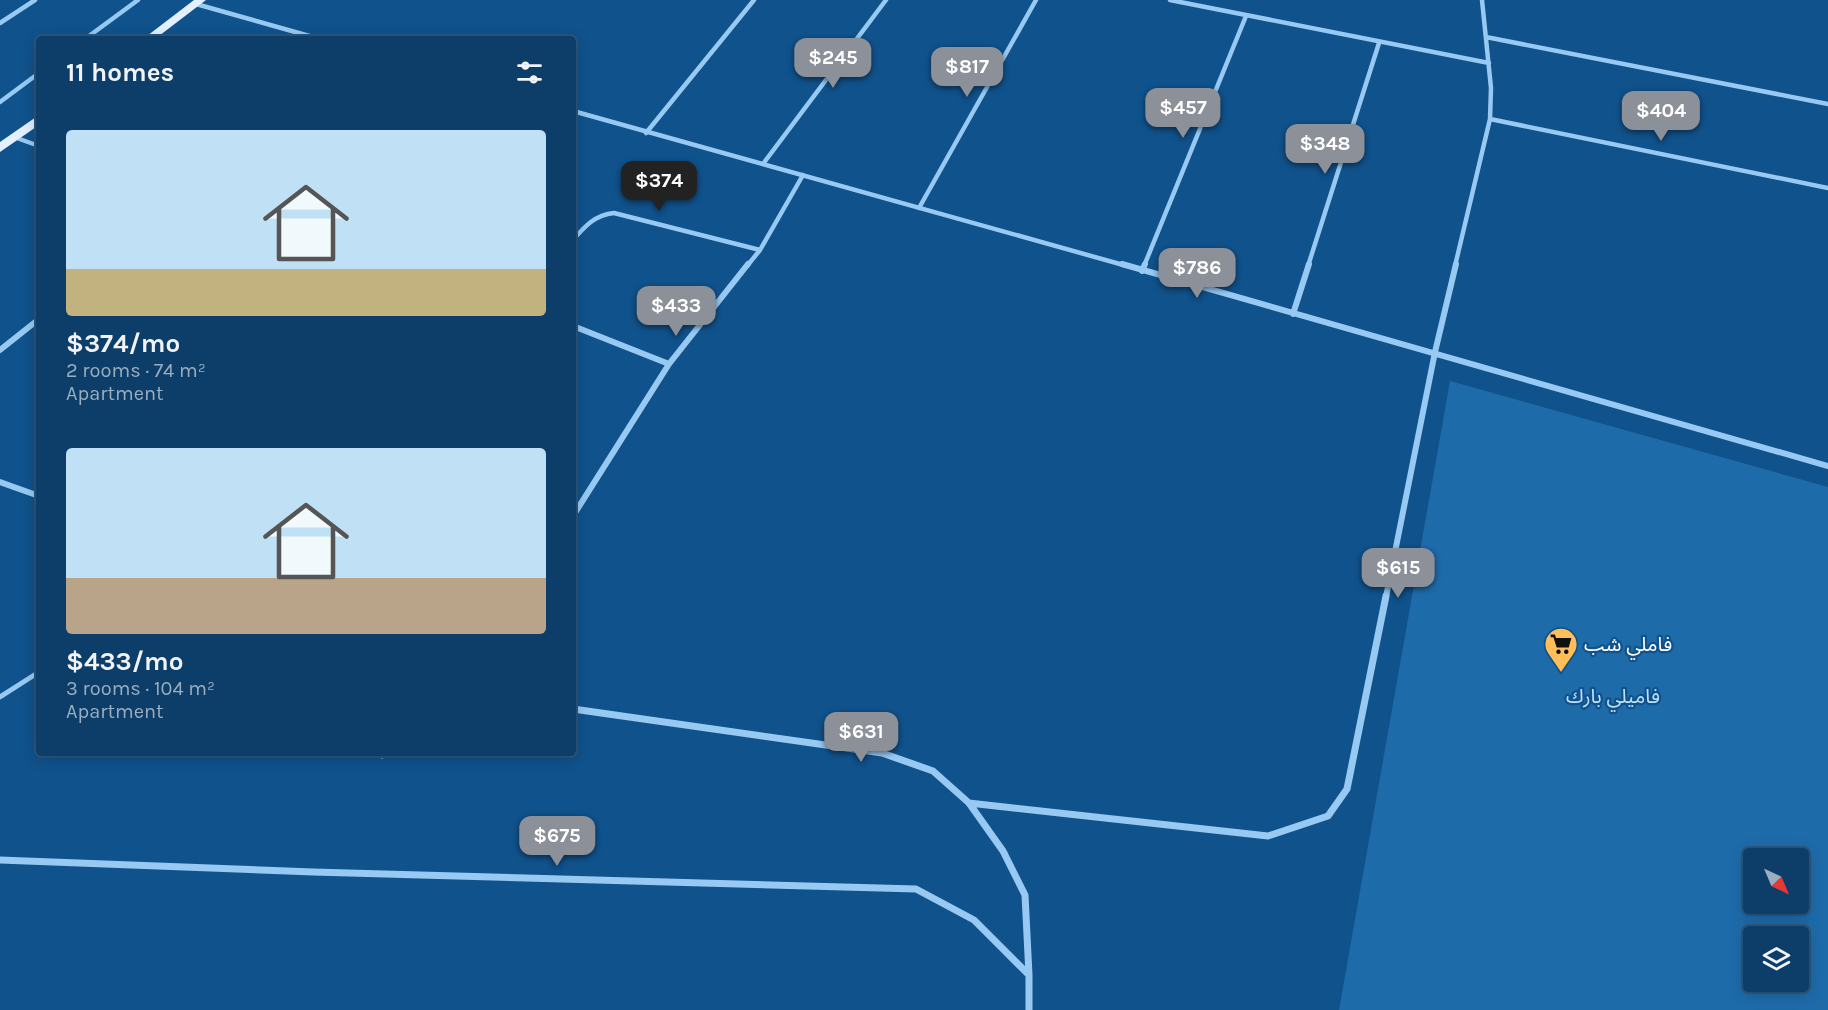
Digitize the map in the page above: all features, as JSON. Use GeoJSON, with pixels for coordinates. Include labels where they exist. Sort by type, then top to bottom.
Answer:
{"type":"FeatureCollection","features":[{"type":"Feature","properties":{"kind":"main road"},"geometry":{"type":"LineString","coordinates":[[152,36],[198,2]]}},
{"type":"Feature","properties":{"kind":"main road"},"geometry":{"type":"LineString","coordinates":[[0,148],[36,121]]}},
{"type":"Feature","properties":{"kind":"street"},"geometry":{"type":"LineString","coordinates":[[0,23],[35,0]]}},
{"type":"Feature","properties":{"kind":"street"},"geometry":{"type":"LineString","coordinates":[[89,36],[138,0]]}},
{"type":"Feature","properties":{"kind":"street"},"geometry":{"type":"LineString","coordinates":[[646,133],[754,0]]}},
{"type":"Feature","properties":{"kind":"street"},"geometry":{"type":"LineString","coordinates":[[762,164],[886,0]]}},
{"type":"Feature","properties":{"kind":"street"},"geometry":{"type":"LineString","coordinates":[[919,208],[1036,0]]}},
{"type":"Feature","properties":{"kind":"street"},"geometry":{"type":"LineString","coordinates":[[1170,0],[1489,63]]}},
{"type":"Feature","properties":{"kind":"street"},"geometry":{"type":"LineString","coordinates":[[969,803],[1268,836],[1328,816],[1347,789],[1435,352],[1490,119],[1489,63],[1482,0]]}},
{"type":"Feature","properties":{"kind":"street"},"geometry":{"type":"LineString","coordinates":[[198,2],[310,36]]}},
{"type":"Feature","properties":{"kind":"street"},"geometry":{"type":"LineString","coordinates":[[1142,271],[1246,16]]}},
{"type":"Feature","properties":{"kind":"street"},"geometry":{"type":"LineString","coordinates":[[1486,37],[1828,104]]}},
{"type":"Feature","properties":{"kind":"street"},"geometry":{"type":"LineString","coordinates":[[1293,314],[1379,43]]}},
{"type":"Feature","properties":{"kind":"street"},"geometry":{"type":"LineString","coordinates":[[0,102],[36,75]]}},
{"type":"Feature","properties":{"kind":"street"},"geometry":{"type":"LineString","coordinates":[[576,112],[1435,352],[1828,466]]}},
{"type":"Feature","properties":{"kind":"street"},"geometry":{"type":"LineString","coordinates":[[1490,119],[1828,188]]}},
{"type":"Feature","properties":{"kind":"street"},"geometry":{"type":"LineString","coordinates":[[14,137],[36,145]]}},
{"type":"Feature","properties":{"kind":"street"},"geometry":{"type":"LineString","coordinates":[[576,511],[669,364],[760,250],[803,175]]}},
{"type":"Feature","properties":{"kind":"street"},"geometry":{"type":"LineString","coordinates":[[576,237],[594,218],[601,214],[614,213],[760,250]]}},
{"type":"Feature","properties":{"kind":"street"},"geometry":{"type":"LineString","coordinates":[[0,350],[36,321]]}},
{"type":"Feature","properties":{"kind":"street"},"geometry":{"type":"LineString","coordinates":[[576,327],[669,364]]}},
{"type":"Feature","properties":{"kind":"street"},"geometry":{"type":"LineString","coordinates":[[0,482],[36,495]]}},
{"type":"Feature","properties":{"kind":"street"},"geometry":{"type":"LineString","coordinates":[[576,709],[882,753],[933,771],[969,803],[1003,851],[1025,896],[1029,1010]]}},
{"type":"Feature","properties":{"kind":"street"},"geometry":{"type":"LineString","coordinates":[[0,860],[429,876],[916,889],[974,920],[1029,975]]}},
{"type":"Feature","properties":{"kind":"lane"},"geometry":{"type":"LineString","coordinates":[[0,697],[36,674]]}},
{"type":"Feature","properties":{"kind":"green space","name":"فاميلي بارك"},"geometry":{"type":"Polygon","coordinates":[[[1450,381],[1828,487],[1828,1010],[1339,1010],[1450,381]]]}},
{"type":"Feature","properties":{"kind":"place","name":"فاملي شب"},"geometry":{"type":"Point","coordinates":[1561,673]}}]}
